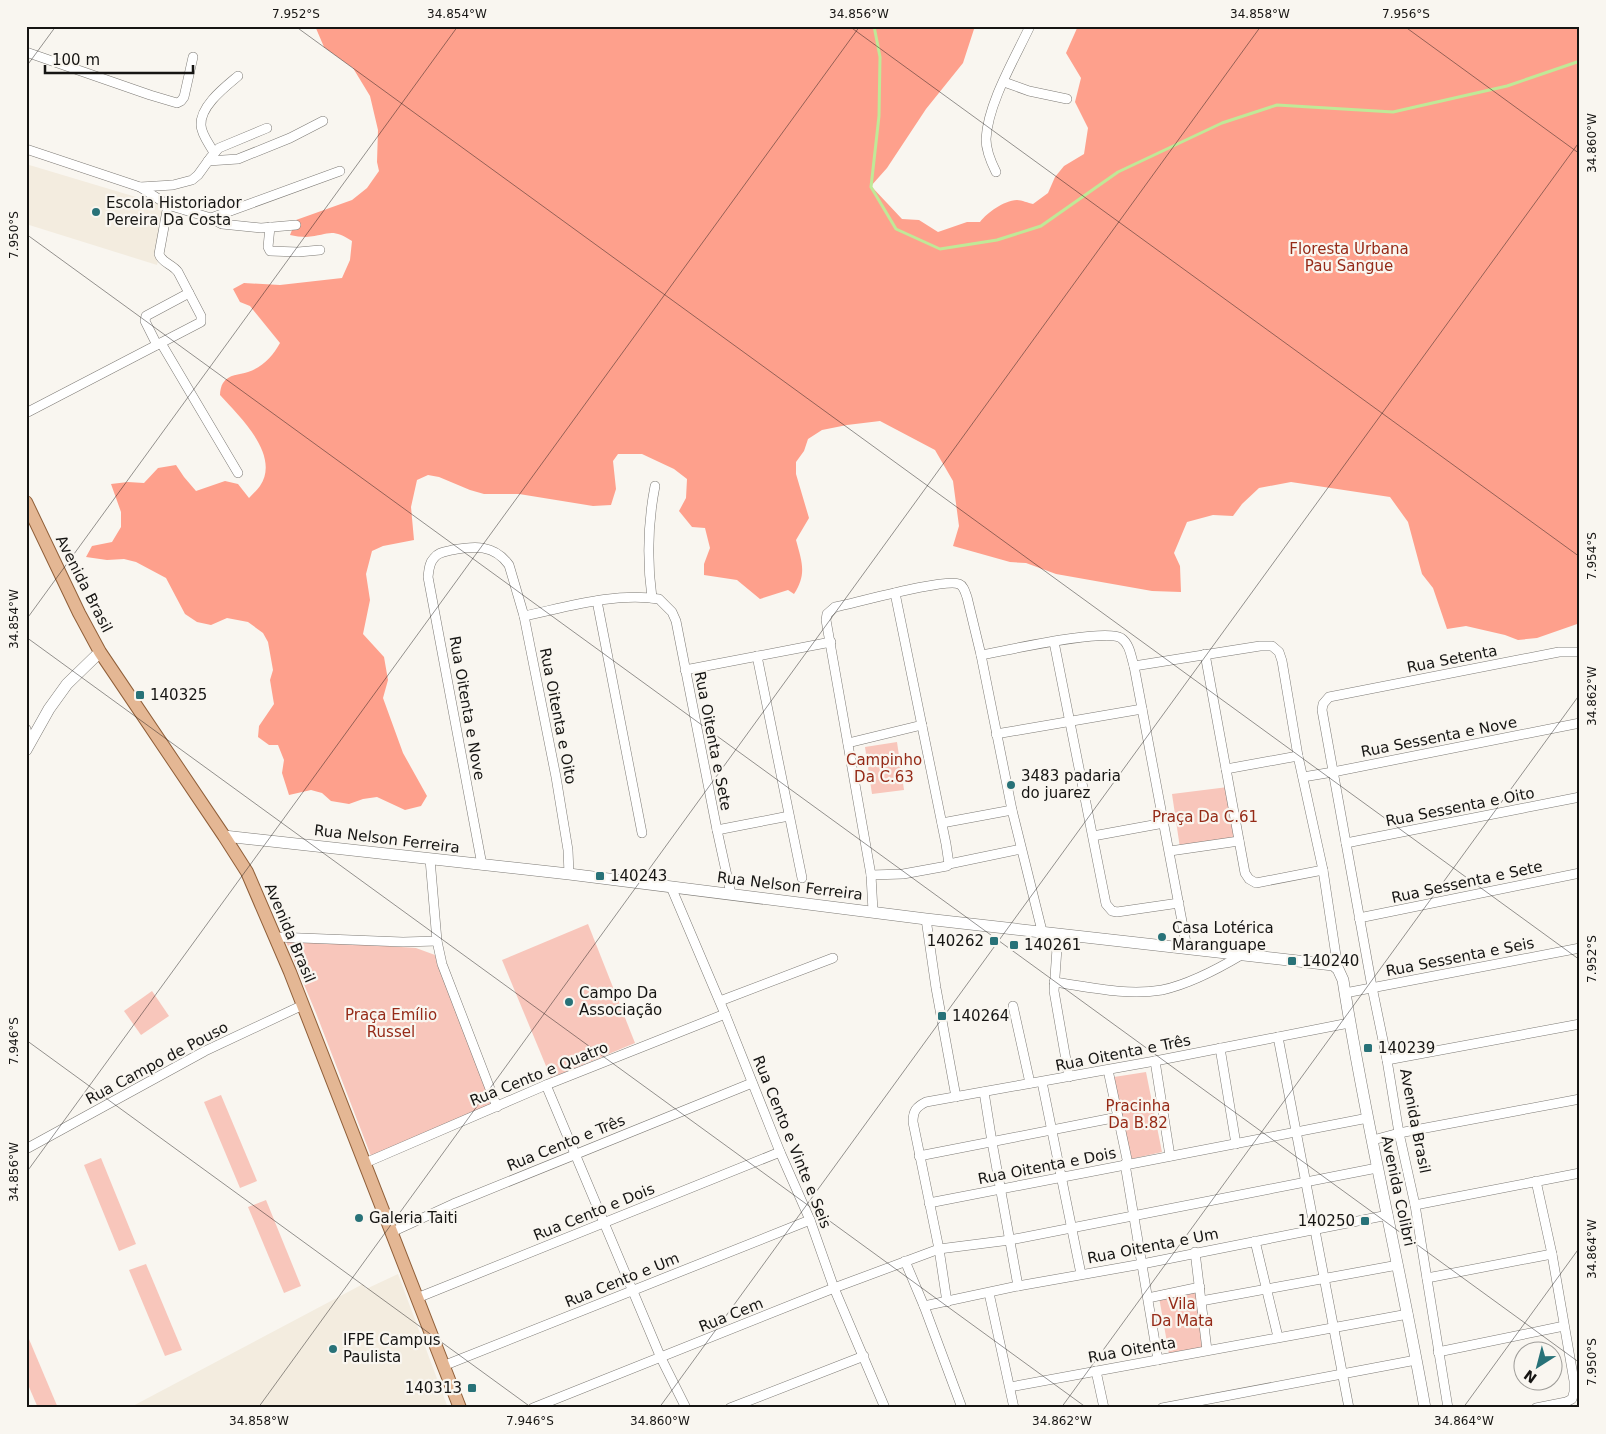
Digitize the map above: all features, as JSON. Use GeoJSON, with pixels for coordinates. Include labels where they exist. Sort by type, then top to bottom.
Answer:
{"type":"FeatureCollection","features":[{"type":"Feature","properties":{"kind":"main road","name":"Avenida Brasil"},"geometry":{"type":"LineString","coordinates":[[26,502],[79,613],[100,652],[247,872],[303,1004],[460,1408]]}},
{"type":"Feature","properties":{"kind":"main road"},"geometry":{"type":"LineString","coordinates":[[27,745],[49,708],[67,684],[100,652]]}},
{"type":"Feature","properties":{"kind":"main road","name":"Rua Nelson Ferreira"},"geometry":{"type":"LineString","coordinates":[[224,836],[569,874],[926,919],[1322,963],[1338,968]]}},
{"type":"Feature","properties":{"kind":"main road","name":"Avenida Colibri"},"geometry":{"type":"LineString","coordinates":[[1338,968],[1343,980],[1349,1023],[1408,1314],[1424,1408]]}},
{"type":"Feature","properties":{"kind":"street"},"geometry":{"type":"LineString","coordinates":[[996,172],[989,156],[986,140],[991,117],[1004,82],[1030,26]]}},
{"type":"Feature","properties":{"kind":"street"},"geometry":{"type":"LineString","coordinates":[[26,52],[177,103],[184,97],[193,57]]}},
{"type":"Feature","properties":{"kind":"street"},"geometry":{"type":"LineString","coordinates":[[214,153],[202,130],[201,120],[213,98],[238,76]]}},
{"type":"Feature","properties":{"kind":"street"},"geometry":{"type":"LineString","coordinates":[[1004,82],[1029,91],[1068,99]]}},
{"type":"Feature","properties":{"kind":"street"},"geometry":{"type":"LineString","coordinates":[[208,161],[238,159],[323,122]]}},
{"type":"Feature","properties":{"kind":"street"},"geometry":{"type":"LineString","coordinates":[[140,187],[173,185],[192,180],[214,153],[224,146],[244,140],[267,128]]}},
{"type":"Feature","properties":{"kind":"street"},"geometry":{"type":"LineString","coordinates":[[26,149],[140,187],[168,205],[211,218],[222,224],[270,227],[296,225]]}},
{"type":"Feature","properties":{"kind":"street"},"geometry":{"type":"LineString","coordinates":[[211,218],[340,171]]}},
{"type":"Feature","properties":{"kind":"street"},"geometry":{"type":"LineString","coordinates":[[26,413],[202,320],[174,268],[161,259],[159,254],[168,205]]}},
{"type":"Feature","properties":{"kind":"street"},"geometry":{"type":"LineString","coordinates":[[270,227],[268,247],[270,251],[298,252],[320,250]]}},
{"type":"Feature","properties":{"kind":"street"},"geometry":{"type":"LineString","coordinates":[[188,292],[146,316],[146,320],[238,473]]}},
{"type":"Feature","properties":{"kind":"street"},"geometry":{"type":"LineString","coordinates":[[524,616],[597,601],[656,598],[649,572],[650,522],[655,486]]}},
{"type":"Feature","properties":{"kind":"street","name":"Rua Oitenta e Nove"},"geometry":{"type":"LineString","coordinates":[[482,865],[428,577],[430,563],[434,557],[440,553],[469,546],[483,547],[496,552],[509,565]]}},
{"type":"Feature","properties":{"kind":"street","name":"Rua Oitenta e Oito"},"geometry":{"type":"LineString","coordinates":[[509,565],[524,616],[556,777],[568,850],[569,874]]}},
{"type":"Feature","properties":{"kind":"street"},"geometry":{"type":"LineString","coordinates":[[873,911],[871,875],[826,620],[827,614],[836,608],[895,594],[950,583],[960,584],[967,597],[981,655],[1012,810],[1042,931]]}},
{"type":"Feature","properties":{"kind":"street"},"geometry":{"type":"LineString","coordinates":[[895,594],[942,823],[948,865]]}},
{"type":"Feature","properties":{"kind":"street","name":"Rua Oitenta e Sete"},"geometry":{"type":"LineString","coordinates":[[656,598],[672,612],[676,621],[731,894]]}},
{"type":"Feature","properties":{"kind":"street"},"geometry":{"type":"LineString","coordinates":[[597,601],[642,833]]}},
{"type":"Feature","properties":{"kind":"street"},"geometry":{"type":"LineString","coordinates":[[981,655],[1091,636],[1114,636],[1121,638],[1126,643],[1134,666],[1187,948]]}},
{"type":"Feature","properties":{"kind":"street"},"geometry":{"type":"LineString","coordinates":[[685,670],[831,642]]}},
{"type":"Feature","properties":{"kind":"street"},"geometry":{"type":"LineString","coordinates":[[1054,642],[1106,904],[1112,911],[1126,911],[1179,903]]}},
{"type":"Feature","properties":{"kind":"street"},"geometry":{"type":"LineString","coordinates":[[1134,666],[1260,646],[1276,648],[1282,660],[1298,756],[1323,870],[1338,968]]}},
{"type":"Feature","properties":{"kind":"street","name":"Rua Setenta"},"geometry":{"type":"LineString","coordinates":[[1329,697],[1558,652],[1580,652]]}},
{"type":"Feature","properties":{"kind":"street"},"geometry":{"type":"LineString","coordinates":[[1206,654],[1245,872],[1249,879],[1256,883],[1323,870]]}},
{"type":"Feature","properties":{"kind":"street"},"geometry":{"type":"LineString","coordinates":[[757,656],[802,878]]}},
{"type":"Feature","properties":{"kind":"street","name":"Avenida Brasil"},"geometry":{"type":"LineString","coordinates":[[1329,697],[1323,704],[1322,710],[1399,1133],[1415,1206],[1448,1408]]}},
{"type":"Feature","properties":{"kind":"street"},"geometry":{"type":"LineString","coordinates":[[996,734],[1142,709]]}},
{"type":"Feature","properties":{"kind":"street","name":"Rua Sessenta e Nove"},"geometry":{"type":"LineString","coordinates":[[1303,777],[1580,723]]}},
{"type":"Feature","properties":{"kind":"street"},"geometry":{"type":"LineString","coordinates":[[848,743],[922,725]]}},
{"type":"Feature","properties":{"kind":"street"},"geometry":{"type":"LineString","coordinates":[[26,729],[27,745]]}},
{"type":"Feature","properties":{"kind":"street"},"geometry":{"type":"LineString","coordinates":[[1226,769],[1298,756]]}},
{"type":"Feature","properties":{"kind":"street","name":"Rua Sessenta e Oito"},"geometry":{"type":"LineString","coordinates":[[1346,843],[1580,797]]}},
{"type":"Feature","properties":{"kind":"street"},"geometry":{"type":"LineString","coordinates":[[942,823],[1012,810]]}},
{"type":"Feature","properties":{"kind":"street"},"geometry":{"type":"LineString","coordinates":[[717,830],[789,816]]}},
{"type":"Feature","properties":{"kind":"street"},"geometry":{"type":"LineString","coordinates":[[1093,836],[1164,823]]}},
{"type":"Feature","properties":{"kind":"street"},"geometry":{"type":"LineString","coordinates":[[1170,851],[1240,841]]}},
{"type":"Feature","properties":{"kind":"street"},"geometry":{"type":"LineString","coordinates":[[871,875],[902,874],[1021,849]]}},
{"type":"Feature","properties":{"kind":"street"},"geometry":{"type":"LineString","coordinates":[[430,858],[436,941],[442,964],[497,1106]]}},
{"type":"Feature","properties":{"kind":"street","name":"Rua Sessenta e Sete"},"geometry":{"type":"LineString","coordinates":[[1359,918],[1580,873]]}},
{"type":"Feature","properties":{"kind":"street","name":"Rua Cento e Vinte e Seis"},"geometry":{"type":"LineString","coordinates":[[672,887],[780,1152],[810,1220],[834,1288],[885,1408]]}},
{"type":"Feature","properties":{"kind":"street"},"geometry":{"type":"LineString","coordinates":[[926,919],[936,988],[956,1097]]}},
{"type":"Feature","properties":{"kind":"street"},"geometry":{"type":"LineString","coordinates":[[1058,934],[1054,982],[1056,1010],[1069,1077]]}},
{"type":"Feature","properties":{"kind":"street"},"geometry":{"type":"LineString","coordinates":[[276,937],[403,942],[436,941]]}},
{"type":"Feature","properties":{"kind":"street","name":"Rua Sessenta e Seis"},"geometry":{"type":"LineString","coordinates":[[1345,993],[1580,948]]}},
{"type":"Feature","properties":{"kind":"street"},"geometry":{"type":"LineString","coordinates":[[1054,982],[1120,991],[1162,990],[1179,985],[1244,954]]}},
{"type":"Feature","properties":{"kind":"street"},"geometry":{"type":"LineString","coordinates":[[720,1001],[833,958]]}},
{"type":"Feature","properties":{"kind":"street","name":"Rua Campo de Pouso"},"geometry":{"type":"LineString","coordinates":[[26,1149],[205,1051],[303,1004]]}},
{"type":"Feature","properties":{"kind":"street"},"geometry":{"type":"LineString","coordinates":[[1013,1006],[1030,1083]]}},
{"type":"Feature","properties":{"kind":"street","name":"Rua Cento e Quatro"},"geometry":{"type":"LineString","coordinates":[[365,1163],[546,1085],[725,1014]]}},
{"type":"Feature","properties":{"kind":"street","name":"Rua Oitenta e Três"},"geometry":{"type":"LineString","coordinates":[[919,1156],[913,1114],[918,1106],[926,1102],[1108,1070],[1349,1023]]}},
{"type":"Feature","properties":{"kind":"street"},"geometry":{"type":"LineString","coordinates":[[1387,1060],[1580,1024]]}},
{"type":"Feature","properties":{"kind":"street"},"geometry":{"type":"LineString","coordinates":[[1278,1037],[1349,1408]]}},
{"type":"Feature","properties":{"kind":"street"},"geometry":{"type":"LineString","coordinates":[[1220,1048],[1236,1144]]}},
{"type":"Feature","properties":{"kind":"street"},"geometry":{"type":"LineString","coordinates":[[1155,1061],[1170,1156]]}},
{"type":"Feature","properties":{"kind":"street"},"geometry":{"type":"LineString","coordinates":[[1108,1070],[1118,1117],[1158,1360]]}},
{"type":"Feature","properties":{"kind":"street","name":"Rua Cento e Três"},"geometry":{"type":"LineString","coordinates":[[392,1232],[453,1204],[752,1082]]}},
{"type":"Feature","properties":{"kind":"street"},"geometry":{"type":"LineString","coordinates":[[1042,1082],[1081,1274]]}},
{"type":"Feature","properties":{"kind":"street"},"geometry":{"type":"LineString","coordinates":[[546,1085],[660,1358],[686,1408]]}},
{"type":"Feature","properties":{"kind":"street"},"geometry":{"type":"LineString","coordinates":[[984,1092],[1018,1286]]}},
{"type":"Feature","properties":{"kind":"street"},"geometry":{"type":"LineString","coordinates":[[1373,1140],[1399,1133],[1580,1099]]}},
{"type":"Feature","properties":{"kind":"street"},"geometry":{"type":"LineString","coordinates":[[947,1302],[939,1248],[919,1156],[1118,1117]]}},
{"type":"Feature","properties":{"kind":"street","name":"Rua Oitenta e Dois"},"geometry":{"type":"LineString","coordinates":[[929,1204],[1368,1118]]}},
{"type":"Feature","properties":{"kind":"street","name":"Rua Cento e Dois"},"geometry":{"type":"LineString","coordinates":[[417,1298],[780,1152]]}},
{"type":"Feature","properties":{"kind":"street","name":"Rua Cem"},"geometry":{"type":"LineString","coordinates":[[533,1408],[939,1248],[1010,1240],[1377,1168]]}},
{"type":"Feature","properties":{"kind":"street"},"geometry":{"type":"LineString","coordinates":[[1415,1206],[1580,1173]]}},
{"type":"Feature","properties":{"kind":"street"},"geometry":{"type":"LineString","coordinates":[[1536,1181],[1552,1254],[1574,1381],[1572,1399],[1536,1408]]}},
{"type":"Feature","properties":{"kind":"street","name":"Rua Oitenta e Um"},"geometry":{"type":"LineString","coordinates":[[924,1306],[1018,1286],[1316,1230],[1388,1214]]}},
{"type":"Feature","properties":{"kind":"street","name":"Rua Cento e Um"},"geometry":{"type":"LineString","coordinates":[[443,1366],[810,1220]]}},
{"type":"Feature","properties":{"kind":"street"},"geometry":{"type":"LineString","coordinates":[[1255,1241],[1278,1337]]}},
{"type":"Feature","properties":{"kind":"street"},"geometry":{"type":"LineString","coordinates":[[1196,1252],[1207,1350]]}},
{"type":"Feature","properties":{"kind":"street"},"geometry":{"type":"LineString","coordinates":[[1427,1278],[1552,1254]]}},
{"type":"Feature","properties":{"kind":"street"},"geometry":{"type":"LineString","coordinates":[[905,1261],[962,1408]]}},
{"type":"Feature","properties":{"kind":"street"},"geometry":{"type":"LineString","coordinates":[[1202,1301],[1398,1265]]}},
{"type":"Feature","properties":{"kind":"street"},"geometry":{"type":"LineString","coordinates":[[1148,1298],[1200,1287]]}},
{"type":"Feature","properties":{"kind":"street"},"geometry":{"type":"LineString","coordinates":[[989,1293],[1014,1408]]}},
{"type":"Feature","properties":{"kind":"street","name":"Rua Oitenta"},"geometry":{"type":"LineString","coordinates":[[1010,1387],[1408,1314]]}},
{"type":"Feature","properties":{"kind":"street"},"geometry":{"type":"LineString","coordinates":[[1438,1352],[1564,1326]]}},
{"type":"Feature","properties":{"kind":"street"},"geometry":{"type":"LineString","coordinates":[[730,1408],[864,1356]]}},
{"type":"Feature","properties":{"kind":"street"},"geometry":{"type":"LineString","coordinates":[[1162,1408],[1416,1360]]}},
{"type":"Feature","properties":{"kind":"street"},"geometry":{"type":"LineString","coordinates":[[1096,1371],[1104,1408]]}},
{"type":"Feature","properties":{"kind":"shaded area","name":"Escola Historiador Pereira Da Costa"},"geometry":{"type":"Polygon","coordinates":[[[26,164],[166,206],[167,217],[157,265],[26,224],[26,164]]]}},
{"type":"Feature","properties":{"kind":"shaded area","name":"IFPE Campus Paulista"},"geometry":{"type":"Polygon","coordinates":[[[398,1274],[448,1408],[129,1408],[363,1284],[366,1289],[398,1274]]]}},
{"type":"Feature","properties":{"kind":"green space","name":"Floresta Urbana Pau Sangue"},"geometry":{"type":"Polygon","coordinates":[[[315,26],[975,26],[963,63],[926,109],[887,168],[871,186],[902,219],[919,220],[938,232],[967,222],[980,222],[987,214],[1006,202],[1019,200],[1033,204],[1048,193],[1055,177],[1064,166],[1084,154],[1088,128],[1075,102],[1081,78],[1066,53],[1078,26],[1580,26],[1580,623],[1537,638],[1518,640],[1466,626],[1447,629],[1433,588],[1422,574],[1408,522],[1390,497],[1291,482],[1259,488],[1242,504],[1233,516],[1213,515],[1187,522],[1174,553],[1180,566],[1181,592],[1152,591],[1056,574],[1026,563],[1010,562],[953,546],[959,526],[953,481],[935,450],[880,421],[822,430],[808,439],[804,451],[796,462],[796,474],[809,518],[796,540],[802,568],[801,580],[794,594],[788,590],[760,599],[737,580],[704,575],[704,564],[710,548],[705,528],[692,527],[679,511],[686,498],[687,479],[674,469],[642,454],[618,454],[613,461],[616,489],[611,505],[593,506],[519,494],[484,494],[439,477],[428,475],[417,480],[411,507],[414,540],[383,546],[372,551],[366,574],[370,600],[363,634],[384,657],[388,680],[383,698],[403,753],[427,796],[421,806],[405,810],[377,797],[349,804],[331,801],[322,793],[311,790],[289,795],[282,773],[284,760],[278,745],[269,745],[258,737],[259,726],[274,704],[270,680],[273,670],[268,642],[263,633],[248,622],[227,618],[211,625],[197,622],[185,614],[166,578],[136,562],[124,559],[107,560],[86,557],[92,546],[112,542],[121,527],[121,512],[111,484],[144,483],[158,468],[176,465],[196,491],[225,481],[238,484],[249,498],[260,486],[265,474],[262,449],[247,425],[220,395],[220,392],[225,380],[231,376],[248,372],[263,364],[271,357],[280,343],[250,306],[240,302],[233,289],[244,283],[280,285],[342,278],[350,260],[352,241],[334,233],[306,237],[290,235],[296,220],[352,200],[367,188],[379,171],[377,162],[378,130],[370,96],[353,68],[324,47],[315,26]]]}},
{"type":"Feature","properties":{"kind":"green space","name":"Campinho Da C.63"},"geometry":{"type":"Polygon","coordinates":[[[897,742],[904,790],[872,794],[865,747],[897,742]]]}},
{"type":"Feature","properties":{"kind":"green space","name":"Praça Da C.61"},"geometry":{"type":"Polygon","coordinates":[[[1228,787],[1238,840],[1180,848],[1172,794],[1228,787]]]}},
{"type":"Feature","properties":{"kind":"green space","name":"Campo Da Associação"},"geometry":{"type":"Polygon","coordinates":[[[588,924],[635,1043],[551,1078],[502,960],[588,924]]]}},
{"type":"Feature","properties":{"kind":"green space","name":"Praça Emílio Russel"},"geometry":{"type":"Polygon","coordinates":[[[285,939],[416,948],[435,955],[492,1104],[371,1156],[316,1013],[285,939]]]}},
{"type":"Feature","properties":{"kind":"green space"},"geometry":{"type":"Polygon","coordinates":[[[152,991],[169,1016],[141,1035],[124,1011],[152,991]]]}},
{"type":"Feature","properties":{"kind":"green space","name":"Pracinha Da B.82"},"geometry":{"type":"Polygon","coordinates":[[[1146,1072],[1162,1152],[1131,1159],[1114,1077],[1146,1072]]]}},
{"type":"Feature","properties":{"kind":"green space"},"geometry":{"type":"Polygon","coordinates":[[[221,1095],[257,1181],[240,1188],[204,1102],[221,1095]]]}},
{"type":"Feature","properties":{"kind":"green space"},"geometry":{"type":"Polygon","coordinates":[[[101,1158],[136,1244],[119,1251],[84,1165],[101,1158]]]}},
{"type":"Feature","properties":{"kind":"green space"},"geometry":{"type":"Polygon","coordinates":[[[266,1200],[301,1286],[284,1293],[248,1207],[266,1200]]]}},
{"type":"Feature","properties":{"kind":"green space"},"geometry":{"type":"Polygon","coordinates":[[[146,1264],[182,1350],[165,1356],[129,1270],[146,1264]]]}},
{"type":"Feature","properties":{"kind":"green space","name":"Vila Da Mata"},"geometry":{"type":"Polygon","coordinates":[[[1198,1289],[1205,1349],[1169,1354],[1159,1297],[1198,1289]]]}},
{"type":"Feature","properties":{"kind":"green space"},"geometry":{"type":"Polygon","coordinates":[[[26,1332],[58,1408],[38,1408],[26,1380],[26,1332]]]}},
{"type":"Feature","properties":{"kind":"waterway"},"geometry":{"type":"LineString","coordinates":[[874,26],[880,57],[879,116],[871,187],[896,229],[940,249],[997,240],[1041,226],[1118,172],[1222,123],[1277,105],[1393,112],[1507,86],[1580,61]]}},
{"type":"Feature","properties":{"kind":"place","name":"Escola Historiador Pereira Da Costa"},"geometry":{"type":"Point","coordinates":[96,212]}},
{"type":"Feature","properties":{"kind":"place","name":"140325"},"geometry":{"type":"Point","coordinates":[140,695]}},
{"type":"Feature","properties":{"kind":"place","name":"3483 padaria do juarez"},"geometry":{"type":"Point","coordinates":[1011,785]}},
{"type":"Feature","properties":{"kind":"place","name":"140243"},"geometry":{"type":"Point","coordinates":[600,876]}},
{"type":"Feature","properties":{"kind":"place","name":"Casa Lotérica Maranguape"},"geometry":{"type":"Point","coordinates":[1162,937]}},
{"type":"Feature","properties":{"kind":"place","name":"140262"},"geometry":{"type":"Point","coordinates":[994,941]}},
{"type":"Feature","properties":{"kind":"place","name":"140261"},"geometry":{"type":"Point","coordinates":[1014,945]}},
{"type":"Feature","properties":{"kind":"place","name":"140240"},"geometry":{"type":"Point","coordinates":[1292,961]}},
{"type":"Feature","properties":{"kind":"place","name":"Campo Da Associação"},"geometry":{"type":"Point","coordinates":[569,1002]}},
{"type":"Feature","properties":{"kind":"place","name":"140264"},"geometry":{"type":"Point","coordinates":[942,1016]}},
{"type":"Feature","properties":{"kind":"place","name":"140239"},"geometry":{"type":"Point","coordinates":[1368,1048]}},
{"type":"Feature","properties":{"kind":"place","name":"Galeria Taiti"},"geometry":{"type":"Point","coordinates":[359,1218]}},
{"type":"Feature","properties":{"kind":"place","name":"140250"},"geometry":{"type":"Point","coordinates":[1365,1221]}},
{"type":"Feature","properties":{"kind":"place","name":"IFPE Campus Paulista"},"geometry":{"type":"Point","coordinates":[333,1349]}},
{"type":"Feature","properties":{"kind":"place","name":"140313"},"geometry":{"type":"Point","coordinates":[472,1388]}}]}
